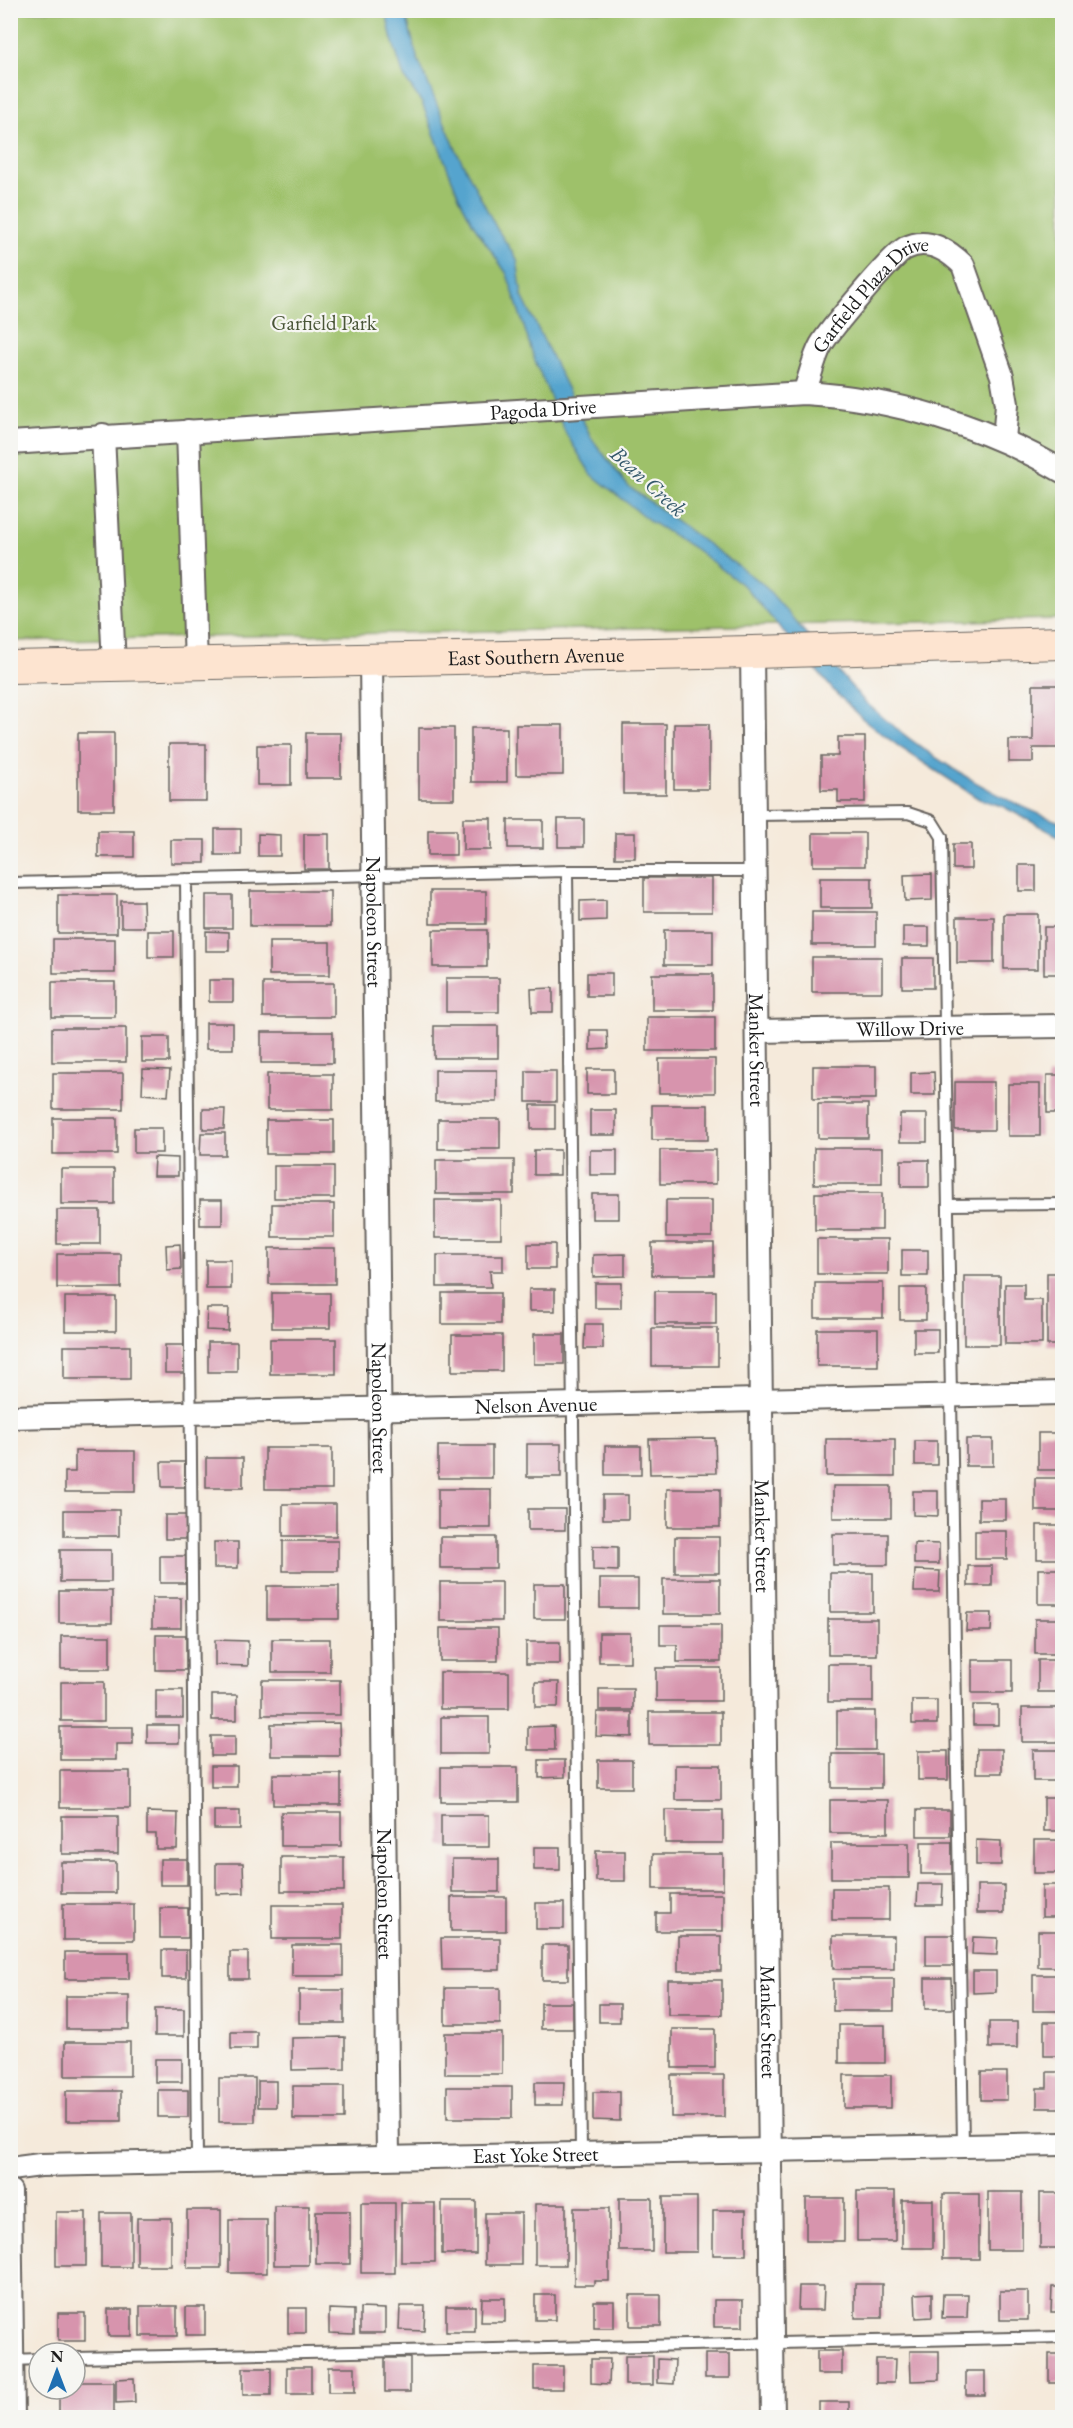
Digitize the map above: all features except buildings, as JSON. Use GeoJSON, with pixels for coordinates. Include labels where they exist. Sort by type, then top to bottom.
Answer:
{"type":"FeatureCollection","features":[{"type":"Feature","properties":{"kind":"street","name":"Garfield Plaza Drive"},"geometry":{"type":"LineString","coordinates":[[804,393],[821,345],[891,260],[907,247],[936,245],[951,252],[963,266],[998,365],[1007,404],[1004,440]]}},
{"type":"Feature","properties":{"kind":"street","name":"Pagoda Drive"},"geometry":{"type":"LineString","coordinates":[[10,443],[103,435],[804,393],[860,398],[955,423],[1004,440],[1062,471]]}},
{"type":"Feature","properties":{"kind":"street"},"geometry":{"type":"LineString","coordinates":[[188,431],[196,664]]}},
{"type":"Feature","properties":{"kind":"street"},"geometry":{"type":"LineString","coordinates":[[103,435],[114,664]]}},
{"type":"Feature","properties":{"kind":"street","name":"East Southern Avenue"},"geometry":{"type":"LineString","coordinates":[[10,667],[766,652],[1062,643]]}},
{"type":"Feature","properties":{"kind":"street","name":"Manker Street"},"geometry":{"type":"LineString","coordinates":[[766,652],[754,815],[773,2418]]}},
{"type":"Feature","properties":{"kind":"street","name":"Napoleon Street"},"geometry":{"type":"LineString","coordinates":[[371,660],[388,2157]]}},
{"type":"Feature","properties":{"kind":"street","name":"Willow Drive"},"geometry":{"type":"LineString","coordinates":[[757,1031],[1062,1026]]}},
{"type":"Feature","properties":{"kind":"street","name":"Nelson Avenue"},"geometry":{"type":"LineString","coordinates":[[10,1417],[1062,1393]]}},
{"type":"Feature","properties":{"kind":"street","name":"East Yoke Street"},"geometry":{"type":"LineString","coordinates":[[10,2169],[40,2165],[197,2161],[1062,2144]]}},
{"type":"Feature","properties":{"kind":"street"},"geometry":{"type":"LineString","coordinates":[[10,2191],[13,2418]]}},
{"type":"Feature","properties":{"kind":"lane"},"geometry":{"type":"LineString","coordinates":[[754,815],[908,813],[932,821],[942,837],[963,2145]]}},
{"type":"Feature","properties":{"kind":"lane"},"geometry":{"type":"LineString","coordinates":[[567,871],[581,2153]]}},
{"type":"Feature","properties":{"kind":"lane"},"geometry":{"type":"LineString","coordinates":[[10,883],[374,874],[755,871]]}},
{"type":"Feature","properties":{"kind":"lane"},"geometry":{"type":"LineString","coordinates":[[186,879],[197,2161]]}},
{"type":"Feature","properties":{"kind":"lane"},"geometry":{"type":"LineString","coordinates":[[948,1205],[1062,1204]]}},
{"type":"Feature","properties":{"kind":"lane"},"geometry":{"type":"LineString","coordinates":[[87,2358],[1062,2337]]}},
{"type":"Feature","properties":{"kind":"lane"},"geometry":{"type":"LineString","coordinates":[[12,2363],[27,2361]]}},
{"type":"Feature","properties":{"kind":"green space","name":"Garfield Park"},"geometry":{"type":"Polygon","coordinates":[[[10,11],[1062,11],[1062,619],[11,641],[10,11]]]}},
{"type":"Feature","properties":{"kind":"water","name":"Bean Creek"},"geometry":{"type":"Polygon","coordinates":[[[386,11],[405,11],[417,57],[458,154],[497,229],[517,259],[522,296],[592,439],[628,486],[764,585],[864,701],[886,720],[957,771],[1009,800],[1062,823],[1062,838],[1002,806],[979,799],[901,748],[863,719],[835,692],[745,587],[694,548],[651,522],[591,474],[566,434],[535,361],[507,274],[473,224],[459,197],[422,103],[404,77],[386,11]]]}}]}
